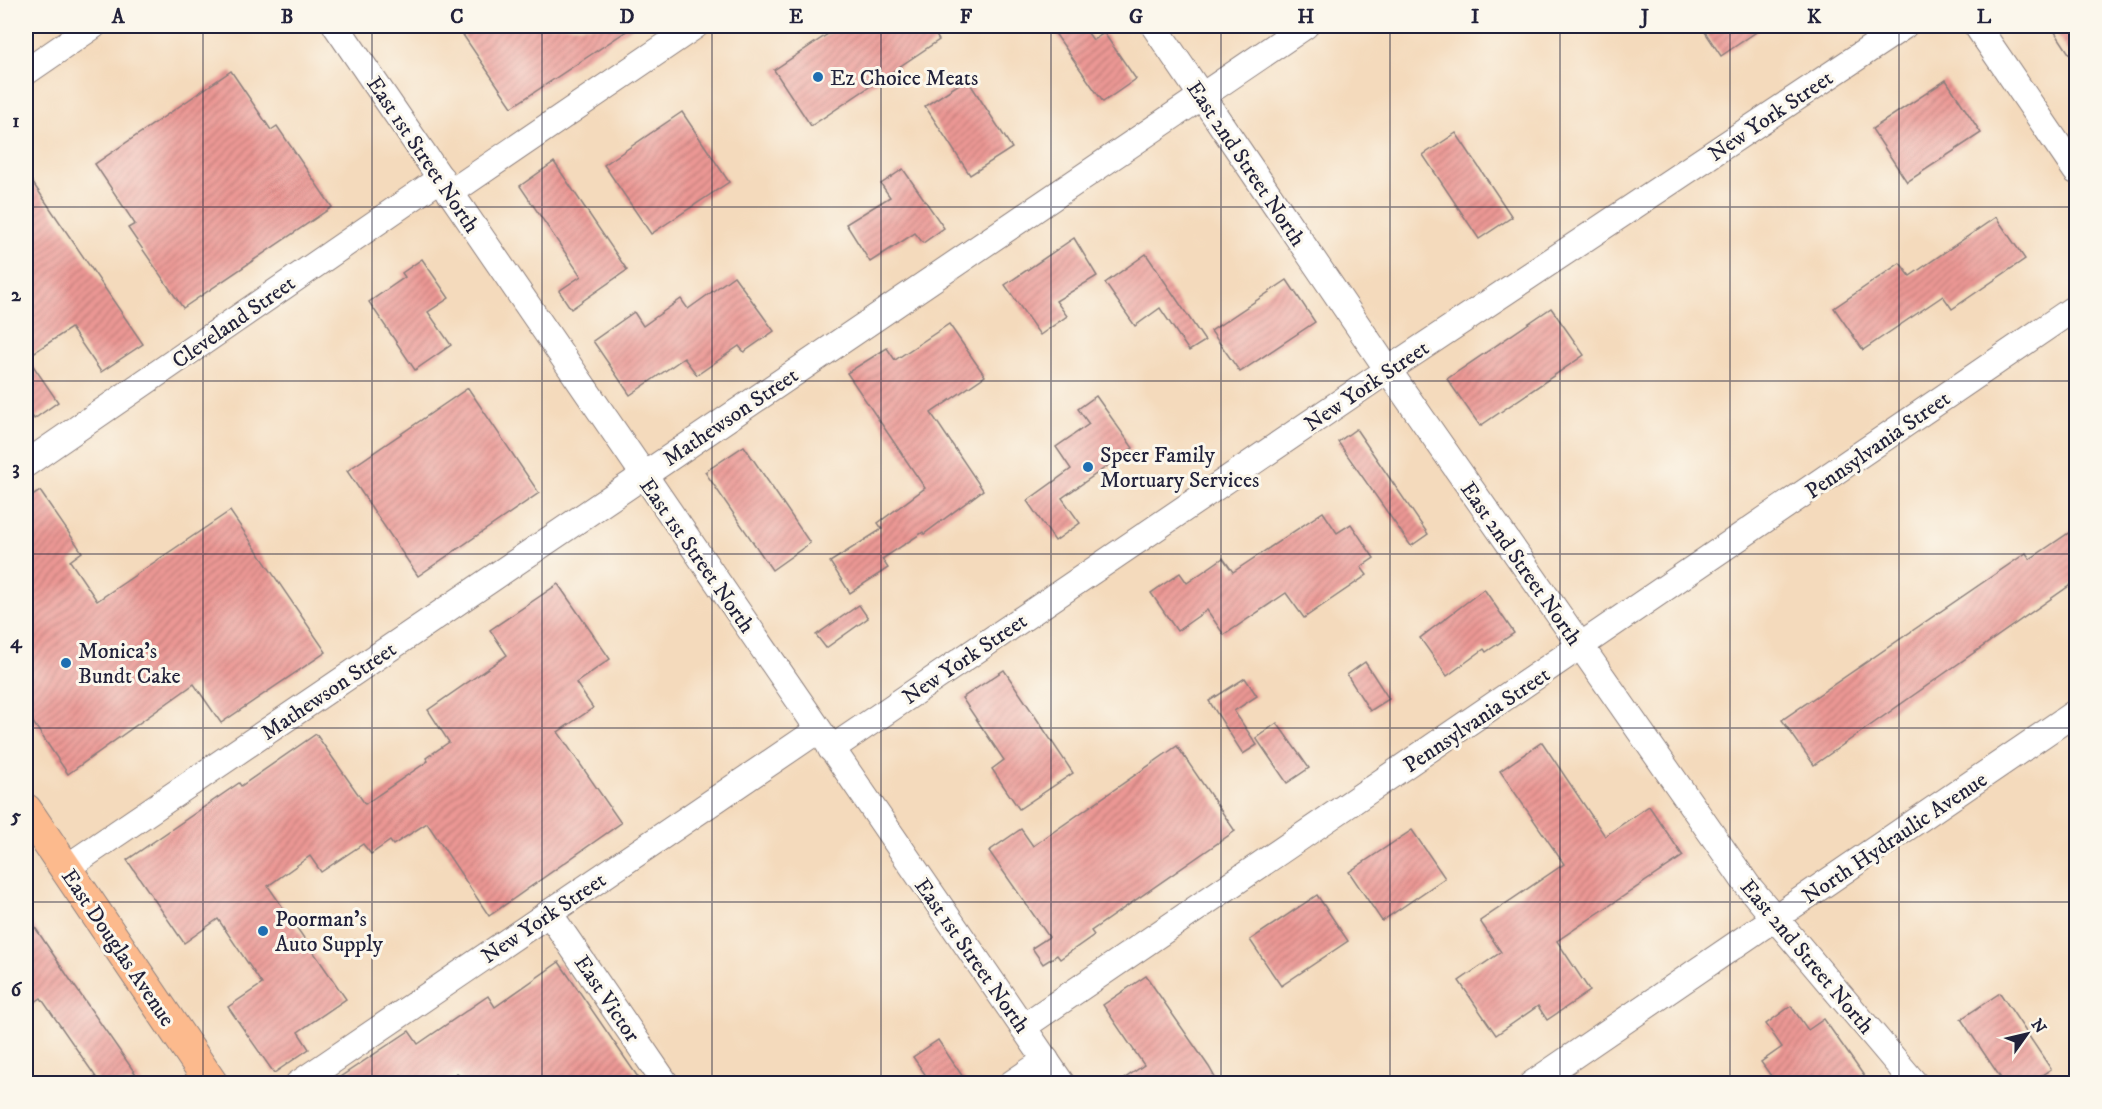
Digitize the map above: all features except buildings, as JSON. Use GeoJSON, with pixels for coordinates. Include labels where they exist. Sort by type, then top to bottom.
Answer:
{"type":"FeatureCollection","features":[{"type":"Feature","properties":{"kind":"main road","name":"East Douglas Avenue"},"geometry":{"type":"LineString","coordinates":[[26,810],[212,1083]]}},
{"type":"Feature","properties":{"kind":"street"},"geometry":{"type":"LineString","coordinates":[[26,72],[93,26]]}},
{"type":"Feature","properties":{"kind":"street","name":"East 1st Street North"},"geometry":{"type":"LineString","coordinates":[[336,26],[1062,1083]]}},
{"type":"Feature","properties":{"kind":"street","name":"Cleveland Street"},"geometry":{"type":"LineString","coordinates":[[26,464],[445,185],[694,26]]}},
{"type":"Feature","properties":{"kind":"street","name":"East 2nd Street North"},"geometry":{"type":"LineString","coordinates":[[1154,26],[1388,370],[1748,886],[1915,1083]]}},
{"type":"Feature","properties":{"kind":"street","name":"Mathewson Street"},"geometry":{"type":"LineString","coordinates":[[66,868],[1305,26]]}},
{"type":"Feature","properties":{"kind":"street","name":"New York Street"},"geometry":{"type":"LineString","coordinates":[[298,1083],[549,913],[825,739],[1388,370],[1904,26]]}},
{"type":"Feature","properties":{"kind":"street"},"geometry":{"type":"LineString","coordinates":[[1977,26],[2076,171]]}},
{"type":"Feature","properties":{"kind":"street","name":"Pennsylvania Street"},"geometry":{"type":"LineString","coordinates":[[1023,1027],[1581,648],[2076,307]]}},
{"type":"Feature","properties":{"kind":"street","name":"North Hydraulic Avenue"},"geometry":{"type":"LineString","coordinates":[[1532,1083],[2076,712]]}},
{"type":"Feature","properties":{"kind":"street","name":"East Victor"},"geometry":{"type":"LineString","coordinates":[[549,913],[666,1083]]}},
{"type":"Feature","properties":{"kind":"street"},"geometry":{"type":"LineString","coordinates":[[1011,1083],[1046,1060]]}},
{"type":"Feature","properties":{"kind":"place","name":"Ez Choice Meats"},"geometry":{"type":"Point","coordinates":[818,77]}},
{"type":"Feature","properties":{"kind":"place","name":"Speer Family Mortuary Services"},"geometry":{"type":"Point","coordinates":[1088,467]}},
{"type":"Feature","properties":{"kind":"place","name":"Monica's Bundt Cake"},"geometry":{"type":"Point","coordinates":[66,663]}},
{"type":"Feature","properties":{"kind":"place","name":"Poorman's Auto Supply"},"geometry":{"type":"Point","coordinates":[263,931]}}]}
